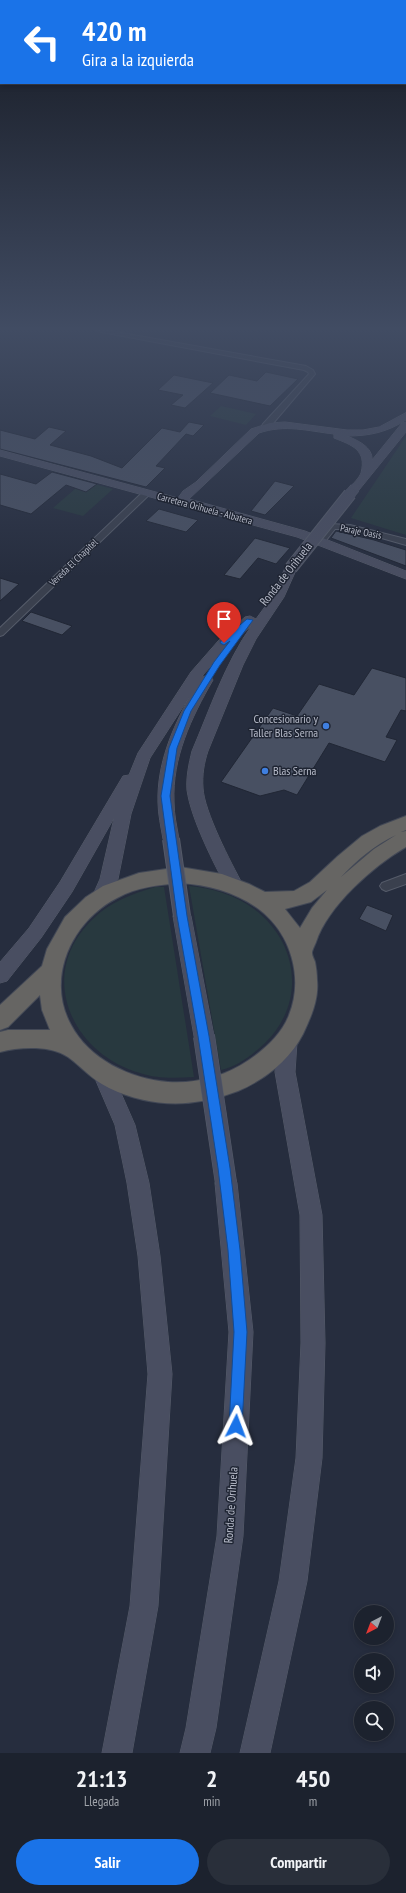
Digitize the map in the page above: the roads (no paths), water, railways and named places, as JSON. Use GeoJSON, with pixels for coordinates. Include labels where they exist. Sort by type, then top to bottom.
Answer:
{"type":"FeatureCollection","features":[{"type":"Feature","properties":{"kind":"highway"},"geometry":{"type":"LineString","coordinates":[[262,900],[280,901],[304,896],[316,888],[368,842],[386,831],[406,823]]}},
{"type":"Feature","properties":{"kind":"highway"},"geometry":{"type":"LineString","coordinates":[[302,951],[312,926],[336,896],[377,856],[406,838]]}},
{"type":"Feature","properties":{"kind":"highway"},"geometry":{"type":"LineString","coordinates":[[180,875],[207,877],[234,885],[262,900],[278,914],[292,932],[302,951],[306,969],[306,994],[304,1006],[297,1025],[287,1042],[264,1064],[236,1081],[203,1091],[161,1092],[134,1087],[103,1074],[73,1049],[61,1031],[53,1012],[50,992],[50,972],[56,950],[67,930],[83,912],[101,897],[126,885],[152,877],[180,875]]}},
{"type":"Feature","properties":{"kind":"highway"},"geometry":{"type":"LineString","coordinates":[[0,1020],[50,972]]}},
{"type":"Feature","properties":{"kind":"highway"},"geometry":{"type":"LineString","coordinates":[[0,1042],[8,1040],[48,1040],[73,1049]]}},
{"type":"Feature","properties":{"kind":"main road"},"geometry":{"type":"LineString","coordinates":[[183,503],[192,498],[200,484],[252,434],[266,426],[288,424],[345,433],[365,433],[391,426],[406,416]]}},
{"type":"Feature","properties":{"kind":"main road","name":"Ronda de Orihuela"},"geometry":{"type":"LineString","coordinates":[[195,1753],[201,1728],[230,1536],[240,1332],[234,1250],[226,1183],[204,1036],[182,916],[166,796],[173,748],[188,711],[197,694],[217,664],[366,473],[406,426]]}},
{"type":"Feature","properties":{"kind":"main road"},"geometry":{"type":"LineString","coordinates":[[321,430],[358,444],[367,456],[366,473]]}},
{"type":"Feature","properties":{"kind":"main road","name":"Carretera Orihuela - Albatera"},"geometry":{"type":"LineString","coordinates":[[0,453],[321,540],[406,575]]}},
{"type":"Feature","properties":{"kind":"main road"},"geometry":{"type":"LineString","coordinates":[[161,497],[178,494],[200,484]]}},
{"type":"Feature","properties":{"kind":"main road"},"geometry":{"type":"LineString","coordinates":[[200,484],[198,499],[205,506],[218,512]]}},
{"type":"Feature","properties":{"kind":"main road"},"geometry":{"type":"LineString","coordinates":[[234,885],[220,858],[198,803],[195,790],[196,766],[200,751],[248,639],[278,597],[291,568]]}},
{"type":"Feature","properties":{"kind":"main road"},"geometry":{"type":"LineString","coordinates":[[0,975],[35,933],[66,887],[120,791],[196,675],[224,643],[250,620]]}},
{"type":"Feature","properties":{"kind":"main road"},"geometry":{"type":"LineString","coordinates":[[101,897],[109,879],[123,814],[143,757]]}},
{"type":"Feature","properties":{"kind":"main road"},"geometry":{"type":"LineString","coordinates":[[255,1753],[293,1581],[309,1458],[313,1343],[311,1215],[286,1072],[287,1042]]}},
{"type":"Feature","properties":{"kind":"main road"},"geometry":{"type":"LineString","coordinates":[[103,1074],[125,1125],[138,1183],[149,1256],[160,1374],[144,1606],[117,1753]]}},
{"type":"Feature","properties":{"kind":"street"},"geometry":{"type":"LineString","coordinates":[[266,426],[277,413]]}},
{"type":"Feature","properties":{"kind":"street"},"geometry":{"type":"LineString","coordinates":[[279,413],[279,417],[288,424]]}},
{"type":"Feature","properties":{"kind":"street","name":"Vereda El Chapitel"},"geometry":{"type":"LineString","coordinates":[[0,633],[147,493]]}},
{"type":"Feature","properties":{"kind":"street","name":"Paraje Oasis"},"geometry":{"type":"LineString","coordinates":[[321,540],[333,526],[350,527],[406,542]]}},
{"type":"Feature","properties":{"kind":"street"},"geometry":{"type":"LineString","coordinates":[[386,886],[406,878]]}},
{"type":"Feature","properties":{"kind":"place","name":"Concesionario y Taller Blas Serna"},"geometry":{"type":"Point","coordinates":[326,726]}},
{"type":"Feature","properties":{"kind":"place","name":"Blas Serna"},"geometry":{"type":"Point","coordinates":[265,771]}}]}
